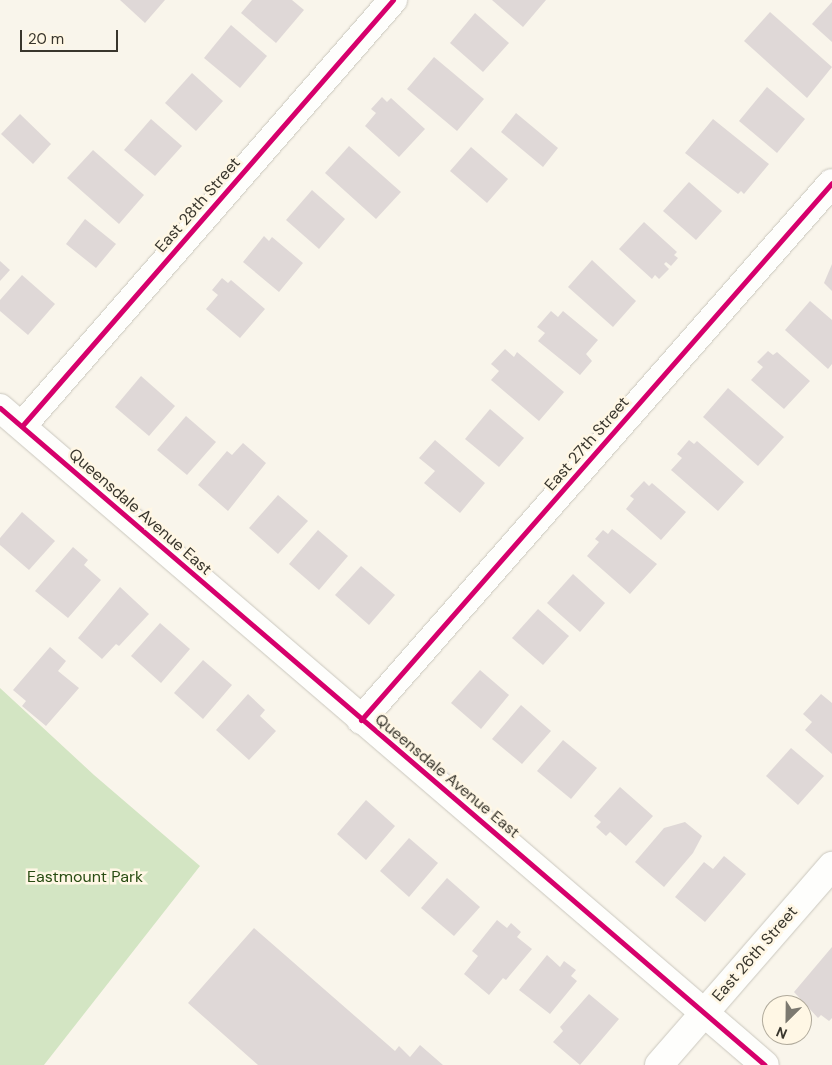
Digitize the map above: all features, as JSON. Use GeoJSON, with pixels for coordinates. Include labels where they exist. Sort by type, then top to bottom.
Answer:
{"type":"FeatureCollection","features":[{"type":"Feature","properties":{"kind":"street","name":"East 28th Street"},"geometry":{"type":"LineString","coordinates":[[22,426],[394,0]]}},
{"type":"Feature","properties":{"kind":"street","name":"East 27th Street"},"geometry":{"type":"LineString","coordinates":[[362,720],[832,183]]}},
{"type":"Feature","properties":{"kind":"street","name":"Queensdale Avenue East"},"geometry":{"type":"LineString","coordinates":[[0,408],[765,1065]]}},
{"type":"Feature","properties":{"kind":"street","name":"East 26th Street"},"geometry":{"type":"LineString","coordinates":[[658,1065],[832,866]]}},
{"type":"Feature","properties":{"kind":"green space","name":"Eastmount Park"},"geometry":{"type":"Polygon","coordinates":[[[0,688],[94,775],[200,866],[44,1065],[0,1065],[0,688]]]}},
{"type":"Feature","properties":{"kind":"building"},"geometry":{"type":"Polygon","coordinates":[[[120,0],[165,0],[145,23],[120,0]]]}},
{"type":"Feature","properties":{"kind":"building"},"geometry":{"type":"Polygon","coordinates":[[[252,0],[292,0],[304,10],[276,43],[241,13],[252,0]]]}},
{"type":"Feature","properties":{"kind":"building"},"geometry":{"type":"Polygon","coordinates":[[[492,0],[546,0],[523,27],[492,0]]]}},
{"type":"Feature","properties":{"kind":"building"},"geometry":{"type":"Polygon","coordinates":[[[832,2],[832,42],[812,24],[832,2]]]}},
{"type":"Feature","properties":{"kind":"building"},"geometry":{"type":"Polygon","coordinates":[[[770,12],[832,67],[807,98],[744,41],[770,12]]]}},
{"type":"Feature","properties":{"kind":"building"},"geometry":{"type":"Polygon","coordinates":[[[475,13],[509,43],[483,72],[450,43],[475,13]]]}},
{"type":"Feature","properties":{"kind":"building"},"geometry":{"type":"Polygon","coordinates":[[[231,25],[267,56],[240,88],[204,58],[231,25]]]}},
{"type":"Feature","properties":{"kind":"building"},"geometry":{"type":"Polygon","coordinates":[[[434,57],[484,99],[457,131],[407,89],[434,57]]]}},
{"type":"Feature","properties":{"kind":"building"},"geometry":{"type":"Polygon","coordinates":[[[192,73],[223,101],[196,131],[165,103],[192,73]]]}},
{"type":"Feature","properties":{"kind":"building"},"geometry":{"type":"Polygon","coordinates":[[[767,87],[805,119],[777,153],[739,121],[767,87]]]}},
{"type":"Feature","properties":{"kind":"building"},"geometry":{"type":"Polygon","coordinates":[[[382,97],[387,102],[391,98],[425,129],[399,157],[365,126],[376,113],[371,109],[382,97]]]}},
{"type":"Feature","properties":{"kind":"building"},"geometry":{"type":"Polygon","coordinates":[[[516,113],[558,148],[543,167],[501,132],[516,113]]]}},
{"type":"Feature","properties":{"kind":"building"},"geometry":{"type":"Polygon","coordinates":[[[20,114],[51,144],[33,164],[1,134],[20,114]]]}},
{"type":"Feature","properties":{"kind":"building"},"geometry":{"type":"Polygon","coordinates":[[[151,119],[182,146],[155,176],[124,150],[151,119]]]}},
{"type":"Feature","properties":{"kind":"building"},"geometry":{"type":"Polygon","coordinates":[[[713,119],[769,164],[744,194],[741,191],[738,194],[685,153],[713,119]]]}},
{"type":"Feature","properties":{"kind":"building"},"geometry":{"type":"Polygon","coordinates":[[[349,146],[401,192],[376,219],[325,173],[349,146]]]}},
{"type":"Feature","properties":{"kind":"building"},"geometry":{"type":"Polygon","coordinates":[[[471,147],[508,179],[487,203],[450,171],[471,147]]]}},
{"type":"Feature","properties":{"kind":"building"},"geometry":{"type":"Polygon","coordinates":[[[93,150],[144,195],[119,224],[67,178],[93,150]]]}},
{"type":"Feature","properties":{"kind":"building"},"geometry":{"type":"Polygon","coordinates":[[[689,182],[722,211],[696,240],[663,211],[689,182]]]}},
{"type":"Feature","properties":{"kind":"building"},"geometry":{"type":"Polygon","coordinates":[[[312,190],[345,219],[319,249],[286,220],[312,190]]]}},
{"type":"Feature","properties":{"kind":"building"},"geometry":{"type":"Polygon","coordinates":[[[85,219],[116,244],[96,268],[66,244],[85,219]]]}},
{"type":"Feature","properties":{"kind":"building"},"geometry":{"type":"Polygon","coordinates":[[[644,222],[677,252],[674,255],[678,258],[671,266],[666,262],[664,264],[669,269],[659,279],[655,275],[652,279],[619,249],[644,222]]]}},
{"type":"Feature","properties":{"kind":"building"},"geometry":{"type":"Polygon","coordinates":[[[264,236],[269,241],[272,237],[303,263],[279,292],[243,262],[264,236]]]}},
{"type":"Feature","properties":{"kind":"building"},"geometry":{"type":"Polygon","coordinates":[[[592,260],[636,301],[613,327],[568,287],[592,260]]]}},
{"type":"Feature","properties":{"kind":"building"},"geometry":{"type":"Polygon","coordinates":[[[0,261],[10,270],[0,281],[0,261]]]}},
{"type":"Feature","properties":{"kind":"building"},"geometry":{"type":"Polygon","coordinates":[[[832,264],[832,291],[824,283],[832,264]]]}},
{"type":"Feature","properties":{"kind":"building"},"geometry":{"type":"Polygon","coordinates":[[[22,275],[55,304],[28,335],[0,311],[0,300],[22,275]]]}},
{"type":"Feature","properties":{"kind":"building"},"geometry":{"type":"Polygon","coordinates":[[[222,278],[228,283],[231,280],[265,309],[240,338],[206,309],[218,295],[212,290],[222,278]]]}},
{"type":"Feature","properties":{"kind":"building"},"geometry":{"type":"Polygon","coordinates":[[[810,301],[832,320],[832,364],[828,369],[785,330],[810,301]]]}},
{"type":"Feature","properties":{"kind":"building"},"geometry":{"type":"Polygon","coordinates":[[[551,311],[558,317],[563,311],[598,340],[586,354],[592,361],[580,375],[538,341],[545,333],[537,327],[551,311]]]}},
{"type":"Feature","properties":{"kind":"building"},"geometry":{"type":"Polygon","coordinates":[[[505,349],[514,357],[517,352],[564,392],[539,421],[491,380],[499,371],[491,364],[505,349]]]}},
{"type":"Feature","properties":{"kind":"building"},"geometry":{"type":"Polygon","coordinates":[[[768,351],[773,355],[777,352],[810,381],[784,409],[751,380],[763,367],[757,362],[768,351]]]}},
{"type":"Feature","properties":{"kind":"building"},"geometry":{"type":"Polygon","coordinates":[[[141,376],[175,406],[149,436],[115,407],[141,376]]]}},
{"type":"Feature","properties":{"kind":"building"},"geometry":{"type":"Polygon","coordinates":[[[728,388],[784,437],[758,466],[703,417],[728,388]]]}},
{"type":"Feature","properties":{"kind":"building"},"geometry":{"type":"Polygon","coordinates":[[[490,409],[524,438],[499,467],[465,439],[490,409]]]}},
{"type":"Feature","properties":{"kind":"building"},"geometry":{"type":"Polygon","coordinates":[[[186,416],[216,442],[187,475],[157,450],[186,416]]]}},
{"type":"Feature","properties":{"kind":"building"},"geometry":{"type":"Polygon","coordinates":[[[435,440],[485,483],[460,513],[424,483],[435,471],[419,458],[435,440]]]}},
{"type":"Feature","properties":{"kind":"building"},"geometry":{"type":"Polygon","coordinates":[[[689,440],[694,444],[697,441],[744,482],[718,511],[671,470],[682,458],[677,454],[689,440]]]}},
{"type":"Feature","properties":{"kind":"building"},"geometry":{"type":"Polygon","coordinates":[[[243,443],[266,463],[228,511],[198,485],[227,451],[232,455],[243,443]]]}},
{"type":"Feature","properties":{"kind":"building"},"geometry":{"type":"Polygon","coordinates":[[[644,481],[649,486],[652,483],[686,512],[661,540],[626,509],[634,499],[630,496],[644,481]]]}},
{"type":"Feature","properties":{"kind":"building"},"geometry":{"type":"Polygon","coordinates":[[[278,495],[308,521],[278,554],[249,528],[278,495]]]}},
{"type":"Feature","properties":{"kind":"building"},"geometry":{"type":"Polygon","coordinates":[[[22,512],[55,541],[29,570],[0,545],[0,538],[22,512]]]}},
{"type":"Feature","properties":{"kind":"building"},"geometry":{"type":"Polygon","coordinates":[[[612,529],[657,564],[630,594],[587,556],[599,542],[595,539],[603,530],[608,534],[612,529]]]}},
{"type":"Feature","properties":{"kind":"building"},"geometry":{"type":"Polygon","coordinates":[[[318,530],[348,556],[319,590],[289,564],[318,530]]]}},
{"type":"Feature","properties":{"kind":"building"},"geometry":{"type":"Polygon","coordinates":[[[73,547],[88,560],[84,565],[101,580],[68,618],[35,591],[73,547]]]}},
{"type":"Feature","properties":{"kind":"building"},"geometry":{"type":"Polygon","coordinates":[[[361,566],[395,595],[369,625],[335,595],[361,566]]]}},
{"type":"Feature","properties":{"kind":"building"},"geometry":{"type":"Polygon","coordinates":[[[573,574],[605,603],[580,632],[547,603],[573,574]]]}},
{"type":"Feature","properties":{"kind":"building"},"geometry":{"type":"Polygon","coordinates":[[[120,587],[149,614],[119,646],[116,644],[102,659],[78,638],[120,587]]]}},
{"type":"Feature","properties":{"kind":"building"},"geometry":{"type":"Polygon","coordinates":[[[538,609],[569,636],[543,665],[512,638],[538,609]]]}},
{"type":"Feature","properties":{"kind":"building"},"geometry":{"type":"Polygon","coordinates":[[[160,623],[190,649],[161,683],[131,656],[160,623]]]}},
{"type":"Feature","properties":{"kind":"building"},"geometry":{"type":"Polygon","coordinates":[[[50,647],[66,661],[58,671],[79,688],[46,726],[22,706],[26,701],[13,690],[50,647]]]}},
{"type":"Feature","properties":{"kind":"building"},"geometry":{"type":"Polygon","coordinates":[[[203,660],[232,685],[203,719],[174,693],[203,660]]]}},
{"type":"Feature","properties":{"kind":"building"},"geometry":{"type":"Polygon","coordinates":[[[480,670],[509,695],[481,729],[451,703],[480,670]]]}},
{"type":"Feature","properties":{"kind":"building"},"geometry":{"type":"Polygon","coordinates":[[[248,694],[265,710],[260,716],[276,731],[249,760],[216,730],[248,694]]]}},
{"type":"Feature","properties":{"kind":"building"},"geometry":{"type":"Polygon","coordinates":[[[821,694],[832,703],[832,754],[805,730],[812,722],[803,714],[821,694]]]}},
{"type":"Feature","properties":{"kind":"building"},"geometry":{"type":"Polygon","coordinates":[[[521,705],[551,731],[522,764],[492,739],[521,705]]]}},
{"type":"Feature","properties":{"kind":"building"},"geometry":{"type":"Polygon","coordinates":[[[563,740],[597,768],[571,799],[537,771],[563,740]]]}},
{"type":"Feature","properties":{"kind":"building"},"geometry":{"type":"Polygon","coordinates":[[[791,748],[824,776],[798,805],[766,776],[791,748]]]}},
{"type":"Feature","properties":{"kind":"building"},"geometry":{"type":"Polygon","coordinates":[[[620,787],[653,816],[626,846],[610,832],[606,836],[596,827],[601,822],[594,816],[620,787]]]}},
{"type":"Feature","properties":{"kind":"building"},"geometry":{"type":"Polygon","coordinates":[[[366,800],[395,826],[366,860],[337,834],[366,800]]]}},
{"type":"Feature","properties":{"kind":"building"},"geometry":{"type":"Polygon","coordinates":[[[685,822],[702,836],[693,853],[664,887],[635,862],[664,828],[685,822]]]}},
{"type":"Feature","properties":{"kind":"building"},"geometry":{"type":"Polygon","coordinates":[[[409,838],[438,863],[409,897],[380,871],[409,838]]]}},
{"type":"Feature","properties":{"kind":"building"},"geometry":{"type":"Polygon","coordinates":[[[724,856],[746,874],[705,922],[675,897],[704,862],[713,869],[724,856]]]}},
{"type":"Feature","properties":{"kind":"building"},"geometry":{"type":"Polygon","coordinates":[[[447,878],[480,907],[454,936],[421,908],[447,878]]]}},
{"type":"Feature","properties":{"kind":"building"},"geometry":{"type":"Polygon","coordinates":[[[497,920],[507,928],[511,923],[521,932],[517,937],[532,949],[506,980],[503,978],[489,995],[464,974],[478,956],[472,951],[497,920]]]}},
{"type":"Feature","properties":{"kind":"building"},"geometry":{"type":"Polygon","coordinates":[[[254,928],[395,1051],[399,1046],[410,1057],[420,1045],[443,1065],[258,1065],[188,1003],[254,928]]]}},
{"type":"Feature","properties":{"kind":"building"},"geometry":{"type":"Polygon","coordinates":[[[832,947],[832,1018],[829,1021],[821,1015],[818,1018],[812,1012],[812,995],[797,995],[794,992],[832,947]]]}},
{"type":"Feature","properties":{"kind":"building"},"geometry":{"type":"Polygon","coordinates":[[[547,955],[560,967],[564,961],[576,970],[571,976],[577,981],[550,1014],[519,990],[547,955]]]}},
{"type":"Feature","properties":{"kind":"building"},"geometry":{"type":"Polygon","coordinates":[[[589,994],[619,1019],[580,1065],[553,1042],[563,1031],[560,1027],[589,994]]]}},
{"type":"Feature","properties":{"kind":"cycle path"},"geometry":{"type":"LineString","coordinates":[[22,426],[393,0]]}},
{"type":"Feature","properties":{"kind":"cycle path"},"geometry":{"type":"LineString","coordinates":[[361,720],[832,183]]}},
{"type":"Feature","properties":{"kind":"cycle path"},"geometry":{"type":"LineString","coordinates":[[0,408],[765,1065]]}}]}
